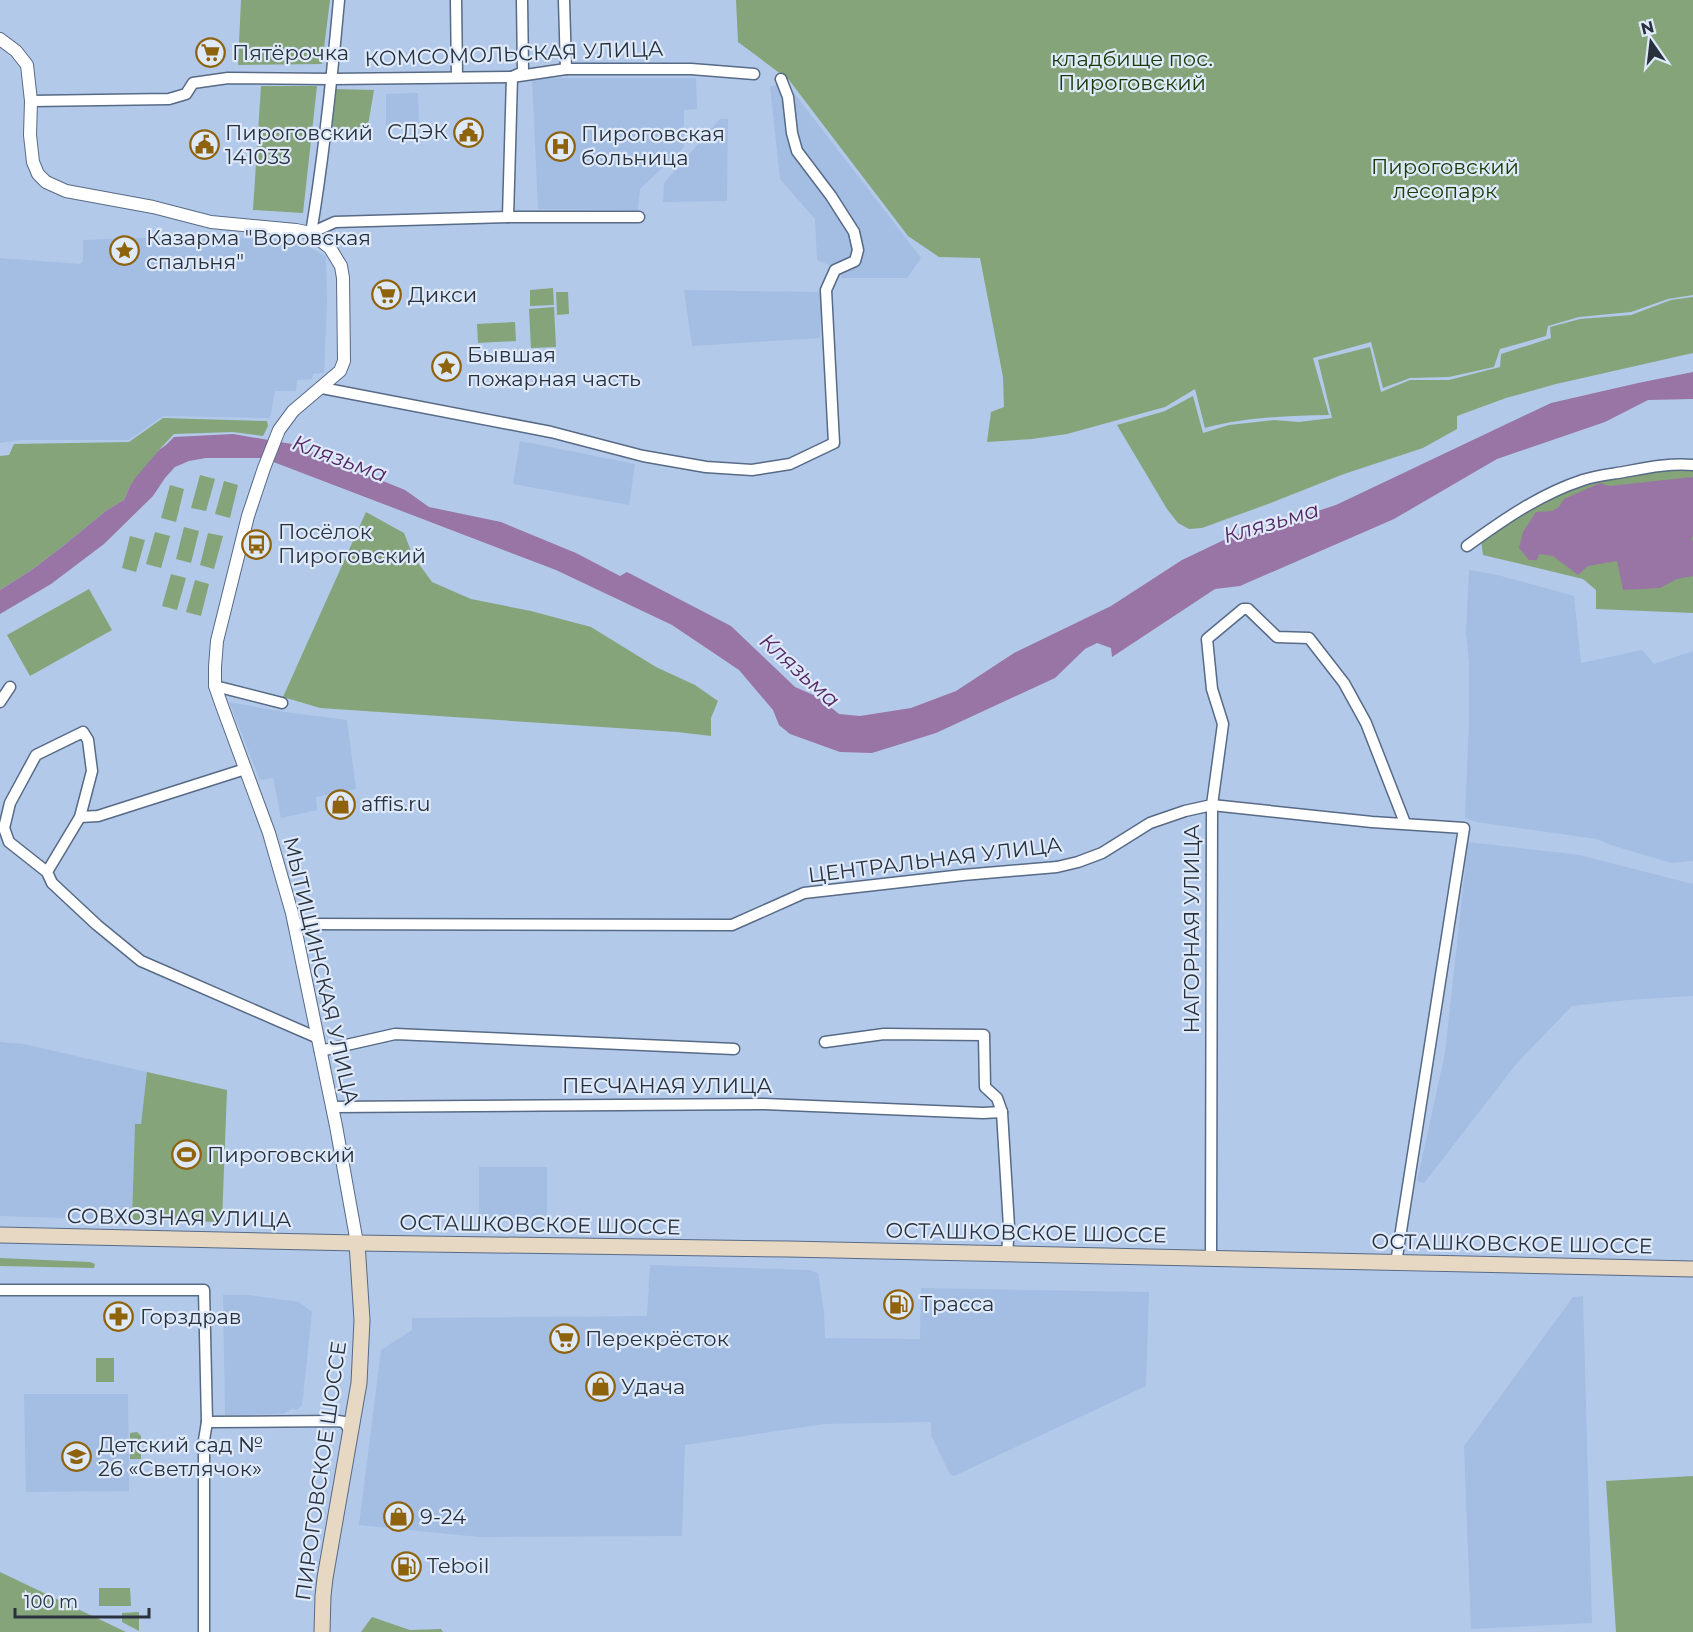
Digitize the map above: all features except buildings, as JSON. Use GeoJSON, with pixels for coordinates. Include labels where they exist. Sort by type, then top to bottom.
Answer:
{"type":"FeatureCollection","features":[{"type":"Feature","properties":{"kind":"main road","name":"СОВХОЗНАЯ УЛИЦА"},"geometry":{"type":"LineString","coordinates":[[0,1235],[357,1243]]}},
{"type":"Feature","properties":{"kind":"main road","name":"ОСТАШКОВСКОЕ ШОССЕ"},"geometry":{"type":"LineString","coordinates":[[357,1243],[1693,1269]]}},
{"type":"Feature","properties":{"kind":"main road","name":"ПИРОГОВСКОЕ ШОССЕ"},"geometry":{"type":"LineString","coordinates":[[322,1632],[323,1596],[359,1383],[362,1329],[357,1243]]}},
{"type":"Feature","properties":{"kind":"street"},"geometry":{"type":"LineString","coordinates":[[311,233],[332,79],[339,0]]}},
{"type":"Feature","properties":{"kind":"street"},"geometry":{"type":"LineString","coordinates":[[456,0],[457,77]]}},
{"type":"Feature","properties":{"kind":"street"},"geometry":{"type":"LineString","coordinates":[[508,217],[512,77],[523,72],[522,0]]}},
{"type":"Feature","properties":{"kind":"street"},"geometry":{"type":"LineString","coordinates":[[564,0],[566,69]]}},
{"type":"Feature","properties":{"kind":"street"},"geometry":{"type":"LineString","coordinates":[[0,39],[16,51],[27,65],[31,101],[30,135],[33,162],[38,174],[46,182],[66,191],[153,207],[211,222],[311,233],[335,222],[508,217],[639,217]]}},
{"type":"Feature","properties":{"kind":"street","name":"КОМСОМОЛЬСКАЯ УЛИЦА"},"geometry":{"type":"LineString","coordinates":[[31,101],[169,99],[186,94],[194,83],[228,78],[512,77],[566,69],[691,69],[754,74]]}},
{"type":"Feature","properties":{"kind":"street"},"geometry":{"type":"LineString","coordinates":[[322,388],[550,432],[643,456],[706,467],[752,470],[790,464],[834,443],[826,290],[835,270],[855,261],[858,250],[854,232],[831,196],[797,151],[792,133],[788,97],[781,79]]}},
{"type":"Feature","properties":{"kind":"street","name":"МЫТИЩИНСКАЯ УЛИЦА"},"geometry":{"type":"LineString","coordinates":[[311,233],[330,248],[341,266],[344,361],[340,371],[293,411],[279,430],[248,516],[217,641],[215,667],[216,686],[269,833],[294,924],[332,1107],[357,1243]]}},
{"type":"Feature","properties":{"kind":"street"},"geometry":{"type":"LineString","coordinates":[[1467,546],[1510,515],[1545,495],[1584,479],[1643,468],[1693,465]]}},
{"type":"Feature","properties":{"kind":"street","name":"НАГОРНАЯ УЛИЦА"},"geometry":{"type":"LineString","coordinates":[[1211,1259],[1212,804],[1223,724],[1212,689],[1207,639],[1243,609],[1248,609],[1277,637],[1309,638],[1344,683],[1366,723],[1405,823]]}},
{"type":"Feature","properties":{"kind":"street"},"geometry":{"type":"LineString","coordinates":[[216,686],[282,703]]}},
{"type":"Feature","properties":{"kind":"street"},"geometry":{"type":"LineString","coordinates":[[0,702],[10,687]]}},
{"type":"Feature","properties":{"kind":"street"},"geometry":{"type":"LineString","coordinates":[[46,872],[80,817],[92,771],[88,741],[83,732],[36,755],[10,803],[4,828],[9,842],[46,872],[52,884],[97,925],[141,961],[318,1038]]}},
{"type":"Feature","properties":{"kind":"street"},"geometry":{"type":"LineString","coordinates":[[80,817],[98,816],[245,768]]}},
{"type":"Feature","properties":{"kind":"street","name":"ЦЕНТРАЛЬНАЯ УЛИЦА"},"geometry":{"type":"LineString","coordinates":[[294,924],[732,925],[804,893],[1057,867],[1078,862],[1102,853],[1150,823],[1212,804],[1372,822],[1464,828],[1396,1263]]}},
{"type":"Feature","properties":{"kind":"street"},"geometry":{"type":"LineString","coordinates":[[320,1051],[395,1034],[734,1049]]}},
{"type":"Feature","properties":{"kind":"street"},"geometry":{"type":"LineString","coordinates":[[825,1042],[884,1034],[984,1035],[985,1087],[997,1098],[1002,1112],[1009,1227],[1007,1254]]}},
{"type":"Feature","properties":{"kind":"street","name":"ПЕСЧАНАЯ УЛИЦА"},"geometry":{"type":"LineString","coordinates":[[332,1107],[764,1104],[1002,1112]]}},
{"type":"Feature","properties":{"kind":"street"},"geometry":{"type":"LineString","coordinates":[[0,1290],[204,1290],[207,1422],[204,1440],[204,1632]]}},
{"type":"Feature","properties":{"kind":"street"},"geometry":{"type":"LineString","coordinates":[[338,1421],[355,1412]]}},
{"type":"Feature","properties":{"kind":"street"},"geometry":{"type":"LineString","coordinates":[[207,1422],[338,1421],[344,1422],[351,1432]]}},
{"type":"Feature","properties":{"kind":"shaded area"},"geometry":{"type":"Polygon","coordinates":[[[532,78],[696,78],[697,109],[684,110],[684,147],[640,189],[638,210],[538,209],[532,78]]]}},
{"type":"Feature","properties":{"kind":"shaded area"},"geometry":{"type":"Polygon","coordinates":[[[788,85],[921,258],[907,278],[841,278],[841,270],[817,260],[815,219],[780,179],[770,86],[788,85]]]}},
{"type":"Feature","properties":{"kind":"shaded area"},"geometry":{"type":"Polygon","coordinates":[[[418,93],[419,125],[386,126],[386,94],[418,93]]]}},
{"type":"Feature","properties":{"kind":"shaded area"},"geometry":{"type":"Polygon","coordinates":[[[720,119],[728,119],[727,201],[663,202],[664,183],[720,119]]]}},
{"type":"Feature","properties":{"kind":"shaded area"},"geometry":{"type":"Polygon","coordinates":[[[165,237],[293,239],[326,256],[324,373],[313,374],[312,379],[297,380],[296,391],[275,391],[270,418],[163,416],[129,440],[20,440],[0,443],[0,258],[80,264],[83,261],[83,240],[165,237]]]}},
{"type":"Feature","properties":{"kind":"shaded area"},"geometry":{"type":"Polygon","coordinates":[[[684,290],[822,292],[820,338],[692,346],[684,290]]]}},
{"type":"Feature","properties":{"kind":"shaded area"},"geometry":{"type":"Polygon","coordinates":[[[1693,372],[1693,399],[1648,400],[1605,422],[1497,459],[1394,519],[1240,586],[1215,589],[1112,657],[1111,648],[1097,643],[1085,649],[1055,678],[936,733],[872,753],[840,752],[790,734],[779,725],[773,710],[739,670],[672,625],[556,570],[263,458],[206,458],[189,461],[175,467],[153,496],[104,544],[51,584],[0,614],[0,590],[33,569],[107,510],[124,500],[136,477],[159,450],[174,437],[233,434],[292,444],[405,490],[429,507],[501,522],[576,553],[620,576],[627,572],[731,626],[795,687],[818,697],[839,714],[860,716],[911,708],[956,691],[1014,653],[1111,606],[1182,560],[1243,532],[1278,524],[1336,505],[1551,403],[1693,372]]]}},
{"type":"Feature","properties":{"kind":"shaded area"},"geometry":{"type":"Polygon","coordinates":[[[520,441],[635,464],[629,505],[513,484],[520,441]]]}},
{"type":"Feature","properties":{"kind":"shaded area"},"geometry":{"type":"Polygon","coordinates":[[[1693,477],[1693,536],[1691,539],[1693,541],[1693,576],[1677,579],[1660,588],[1623,590],[1617,561],[1588,566],[1578,575],[1553,556],[1539,554],[1537,560],[1529,560],[1519,548],[1523,532],[1536,512],[1552,511],[1559,507],[1564,499],[1600,483],[1609,486],[1693,477]]]}},
{"type":"Feature","properties":{"kind":"shaded area"},"geometry":{"type":"Polygon","coordinates":[[[1469,570],[1498,575],[1574,596],[1581,663],[1642,650],[1654,664],[1693,651],[1693,861],[1671,863],[1597,839],[1476,822],[1465,818],[1469,719],[1469,662],[1466,633],[1469,570]]]}},
{"type":"Feature","properties":{"kind":"shaded area"},"geometry":{"type":"Polygon","coordinates":[[[229,702],[347,720],[356,789],[316,797],[317,810],[281,818],[273,778],[260,780],[229,702]]]}},
{"type":"Feature","properties":{"kind":"shaded area"},"geometry":{"type":"Polygon","coordinates":[[[1468,842],[1579,855],[1693,884],[1693,996],[1572,1006],[1517,1063],[1424,1183],[1417,1181],[1445,1053],[1468,842]]]}},
{"type":"Feature","properties":{"kind":"shaded area"},"geometry":{"type":"Polygon","coordinates":[[[0,1042],[23,1044],[147,1072],[141,1124],[135,1124],[132,1220],[0,1216],[0,1042]]]}},
{"type":"Feature","properties":{"kind":"shaded area"},"geometry":{"type":"Polygon","coordinates":[[[479,1167],[547,1167],[547,1219],[479,1219],[479,1167]]]}},
{"type":"Feature","properties":{"kind":"shaded area"},"geometry":{"type":"Polygon","coordinates":[[[650,1265],[809,1270],[818,1273],[824,1311],[825,1338],[920,1339],[921,1288],[1149,1292],[1146,1386],[954,1476],[950,1474],[931,1435],[931,1422],[824,1424],[685,1445],[682,1536],[479,1537],[359,1525],[381,1350],[412,1330],[412,1318],[647,1316],[650,1265]]]}},
{"type":"Feature","properties":{"kind":"shaded area"},"geometry":{"type":"Polygon","coordinates":[[[223,1295],[249,1295],[299,1302],[312,1312],[302,1406],[296,1410],[293,1408],[284,1414],[225,1415],[223,1295]]]}},
{"type":"Feature","properties":{"kind":"shaded area"},"geometry":{"type":"Polygon","coordinates":[[[1583,1296],[1592,1623],[1471,1629],[1464,1446],[1573,1297],[1583,1296]]]}},
{"type":"Feature","properties":{"kind":"shaded area","name":"Детский сад № 26 «Светлячок»"},"geometry":{"type":"Polygon","coordinates":[[[24,1394],[128,1394],[129,1491],[26,1492],[24,1394]]]}},
{"type":"Feature","properties":{"kind":"green space"},"geometry":{"type":"Polygon","coordinates":[[[241,0],[330,0],[322,64],[238,65],[241,0]]]}},
{"type":"Feature","properties":{"kind":"green space","name":"Пироговский лесопарк"},"geometry":{"type":"Polygon","coordinates":[[[736,0],[1693,0],[1693,295],[1668,299],[1631,312],[1579,317],[1548,326],[1546,336],[1500,349],[1494,367],[1449,377],[1410,378],[1383,388],[1371,342],[1313,358],[1329,415],[1251,419],[1205,428],[1195,389],[1165,407],[1067,434],[987,442],[991,412],[1004,407],[1003,377],[980,258],[939,257],[908,236],[789,80],[738,42],[736,0]]]}},
{"type":"Feature","properties":{"kind":"green space"},"geometry":{"type":"Polygon","coordinates":[[[261,86],[317,86],[303,213],[253,210],[261,86]]]}},
{"type":"Feature","properties":{"kind":"green space"},"geometry":{"type":"Polygon","coordinates":[[[336,89],[374,90],[366,137],[332,130],[336,89]]]}},
{"type":"Feature","properties":{"kind":"green space"},"geometry":{"type":"Polygon","coordinates":[[[553,288],[554,305],[530,306],[530,290],[553,288]]]}},
{"type":"Feature","properties":{"kind":"green space"},"geometry":{"type":"Polygon","coordinates":[[[556,292],[568,292],[569,314],[557,315],[556,292]]]}},
{"type":"Feature","properties":{"kind":"green space"},"geometry":{"type":"Polygon","coordinates":[[[1693,297],[1693,353],[1556,384],[1506,398],[1457,416],[1457,429],[1423,448],[1344,474],[1202,528],[1189,529],[1178,523],[1167,509],[1117,425],[1165,411],[1193,396],[1203,433],[1229,425],[1274,420],[1299,422],[1332,418],[1318,360],[1370,347],[1381,392],[1410,380],[1449,380],[1500,367],[1501,354],[1551,338],[1550,327],[1580,319],[1631,315],[1671,300],[1693,297]]]}},
{"type":"Feature","properties":{"kind":"green space"},"geometry":{"type":"Polygon","coordinates":[[[554,307],[556,347],[531,348],[529,309],[554,307]]]}},
{"type":"Feature","properties":{"kind":"green space"},"geometry":{"type":"Polygon","coordinates":[[[515,322],[516,341],[478,343],[477,324],[515,322]]]}},
{"type":"Feature","properties":{"kind":"green space"},"geometry":{"type":"Polygon","coordinates":[[[163,418],[267,421],[268,426],[263,436],[233,432],[174,434],[130,486],[124,500],[107,510],[33,569],[0,590],[0,456],[9,455],[14,444],[129,442],[163,418]]]}},
{"type":"Feature","properties":{"kind":"green space"},"geometry":{"type":"Polygon","coordinates":[[[1683,467],[1693,469],[1693,613],[1596,609],[1596,590],[1583,579],[1483,555],[1481,540],[1528,508],[1575,485],[1683,467]]]}},
{"type":"Feature","properties":{"kind":"green space"},"geometry":{"type":"Polygon","coordinates":[[[200,475],[215,479],[206,511],[191,508],[200,475]]]}},
{"type":"Feature","properties":{"kind":"green space"},"geometry":{"type":"Polygon","coordinates":[[[224,481],[238,485],[230,518],[215,514],[224,481]]]}},
{"type":"Feature","properties":{"kind":"green space"},"geometry":{"type":"Polygon","coordinates":[[[170,485],[184,489],[176,522],[161,518],[170,485]]]}},
{"type":"Feature","properties":{"kind":"green space"},"geometry":{"type":"Polygon","coordinates":[[[366,512],[404,533],[413,556],[432,582],[471,599],[531,611],[591,627],[656,667],[695,685],[718,701],[711,718],[711,736],[320,708],[283,697],[366,512]]]}},
{"type":"Feature","properties":{"kind":"green space"},"geometry":{"type":"Polygon","coordinates":[[[184,527],[199,531],[191,563],[176,559],[184,527]]]}},
{"type":"Feature","properties":{"kind":"green space"},"geometry":{"type":"Polygon","coordinates":[[[155,532],[170,536],[161,568],[146,564],[155,532]]]}},
{"type":"Feature","properties":{"kind":"green space"},"geometry":{"type":"Polygon","coordinates":[[[208,533],[223,536],[214,569],[200,565],[208,533]]]}},
{"type":"Feature","properties":{"kind":"green space"},"geometry":{"type":"Polygon","coordinates":[[[130,536],[145,540],[136,572],[122,568],[130,536]]]}},
{"type":"Feature","properties":{"kind":"green space"},"geometry":{"type":"Polygon","coordinates":[[[171,574],[186,578],[177,610],[162,606],[171,574]]]}},
{"type":"Feature","properties":{"kind":"green space"},"geometry":{"type":"Polygon","coordinates":[[[195,580],[209,584],[201,616],[186,612],[195,580]]]}},
{"type":"Feature","properties":{"kind":"green space"},"geometry":{"type":"Polygon","coordinates":[[[89,589],[112,630],[30,676],[7,635],[89,589]]]}},
{"type":"Feature","properties":{"kind":"green space","name":"Пироговский"},"geometry":{"type":"Polygon","coordinates":[[[147,1072],[227,1090],[222,1222],[132,1220],[135,1124],[141,1124],[147,1072]]]}},
{"type":"Feature","properties":{"kind":"green space"},"geometry":{"type":"Polygon","coordinates":[[[0,1258],[95,1264],[94,1268],[0,1266],[0,1258]]]}},
{"type":"Feature","properties":{"kind":"green space"},"geometry":{"type":"Polygon","coordinates":[[[96,1358],[114,1358],[114,1382],[96,1382],[96,1358]]]}},
{"type":"Feature","properties":{"kind":"green space"},"geometry":{"type":"Polygon","coordinates":[[[137,1432],[141,1436],[141,1459],[130,1459],[130,1433],[137,1432]]]}},
{"type":"Feature","properties":{"kind":"green space"},"geometry":{"type":"Polygon","coordinates":[[[1693,1476],[1693,1632],[1616,1632],[1606,1481],[1693,1476]]]}},
{"type":"Feature","properties":{"kind":"green space"},"geometry":{"type":"Polygon","coordinates":[[[0,1572],[126,1632],[0,1632],[0,1572]]]}},
{"type":"Feature","properties":{"kind":"green space"},"geometry":{"type":"Polygon","coordinates":[[[99,1588],[130,1588],[131,1606],[99,1606],[99,1588]]]}},
{"type":"Feature","properties":{"kind":"green space"},"geometry":{"type":"Polygon","coordinates":[[[139,1612],[139,1631],[122,1622],[122,1613],[139,1612]]]}},
{"type":"Feature","properties":{"kind":"green space"},"geometry":{"type":"Polygon","coordinates":[[[372,1617],[410,1630],[441,1629],[443,1632],[361,1632],[372,1617]]]}},
{"type":"Feature","properties":{"kind":"place","name":"Пятёрочка"},"geometry":{"type":"Point","coordinates":[211,53]}},
{"type":"Feature","properties":{"kind":"place","name":"СДЭК"},"geometry":{"type":"Point","coordinates":[469,132]}},
{"type":"Feature","properties":{"kind":"place","name":"Пироговский 141033"},"geometry":{"type":"Point","coordinates":[204,145]}},
{"type":"Feature","properties":{"kind":"place","name":"Пироговская больница"},"geometry":{"type":"Point","coordinates":[560,146]}},
{"type":"Feature","properties":{"kind":"place","name":"Казарма \"Воровская спальня\""},"geometry":{"type":"Point","coordinates":[125,250]}},
{"type":"Feature","properties":{"kind":"place","name":"Дикси"},"geometry":{"type":"Point","coordinates":[387,295]}},
{"type":"Feature","properties":{"kind":"place","name":"Бывшая пожарная часть"},"geometry":{"type":"Point","coordinates":[446,367]}},
{"type":"Feature","properties":{"kind":"place","name":"Посёлок Пироговский"},"geometry":{"type":"Point","coordinates":[257,544]}},
{"type":"Feature","properties":{"kind":"place","name":"affis.ru"},"geometry":{"type":"Point","coordinates":[340,804]}},
{"type":"Feature","properties":{"kind":"place","name":"Пироговский"},"geometry":{"type":"Point","coordinates":[186,1155]}},
{"type":"Feature","properties":{"kind":"place","name":"Трасса"},"geometry":{"type":"Point","coordinates":[899,1304]}},
{"type":"Feature","properties":{"kind":"place","name":"Горздрав"},"geometry":{"type":"Point","coordinates":[119,1317]}},
{"type":"Feature","properties":{"kind":"place","name":"Перекрёсток"},"geometry":{"type":"Point","coordinates":[564,1339]}},
{"type":"Feature","properties":{"kind":"place","name":"Удача"},"geometry":{"type":"Point","coordinates":[600,1387]}},
{"type":"Feature","properties":{"kind":"place","name":"Детский сад № 26 «Светлячок»"},"geometry":{"type":"Point","coordinates":[77,1457]}},
{"type":"Feature","properties":{"kind":"place","name":"9-24"},"geometry":{"type":"Point","coordinates":[399,1517]}},
{"type":"Feature","properties":{"kind":"place","name":"Teboil"},"geometry":{"type":"Point","coordinates":[406,1566]}},
{"type":"Feature","properties":{"kind":"park label","name":"кладбище пос. Пироговский"},"geometry":{"type":"Point","coordinates":[1132,71]}},
{"type":"Feature","properties":{"kind":"water label","name":"Клязьма"},"geometry":{"type":"Point","coordinates":[340,458]}},
{"type":"Feature","properties":{"kind":"water label","name":"Клязьма"},"geometry":{"type":"Point","coordinates":[1271,522]}},
{"type":"Feature","properties":{"kind":"water label","name":"Клязьма"},"geometry":{"type":"Point","coordinates":[800,670]}}]}
